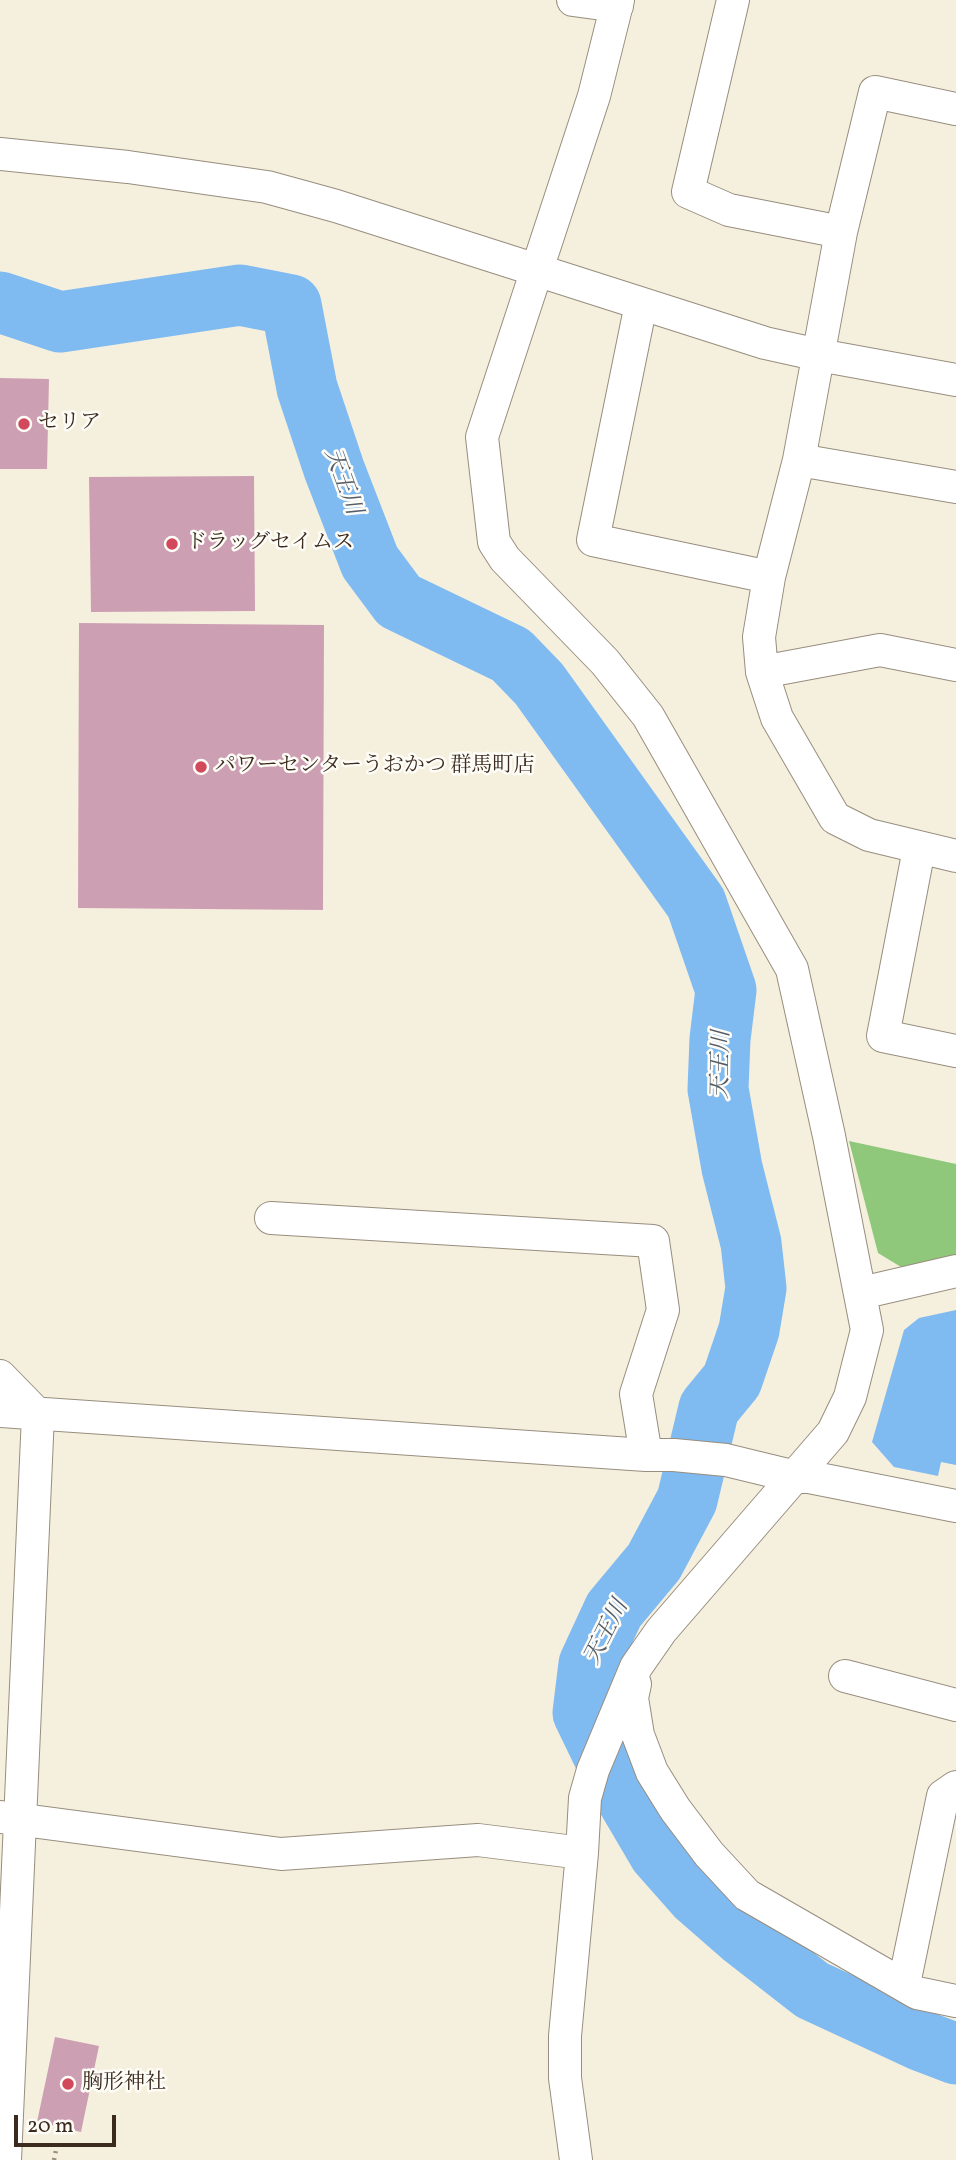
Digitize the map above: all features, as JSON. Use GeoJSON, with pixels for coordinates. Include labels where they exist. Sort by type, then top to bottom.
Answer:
{"type":"FeatureCollection","features":[{"type":"Feature","properties":{"kind":"street"},"geometry":{"type":"LineString","coordinates":[[573,0],[618,3],[594,96],[482,437],[494,542],[505,559],[605,662],[648,716],[792,969],[867,1331],[850,1397],[833,1432],[661,1631],[642,1659],[593,1770],[585,1798],[565,2036],[565,2078],[576,2160]]}},
{"type":"Feature","properties":{"kind":"street"},"geometry":{"type":"LineString","coordinates":[[733,0],[688,192],[729,210],[841,232]]}},
{"type":"Feature","properties":{"kind":"street"},"geometry":{"type":"LineString","coordinates":[[956,109],[875,92],[841,232],[799,460],[769,577],[759,637],[762,672],[776,718],[835,818],[869,835],[956,856]]}},
{"type":"Feature","properties":{"kind":"street"},"geometry":{"type":"LineString","coordinates":[[0,154],[128,167],[267,187],[336,206],[765,343],[956,380]]}},
{"type":"Feature","properties":{"kind":"street"},"geometry":{"type":"LineString","coordinates":[[641,304],[593,540],[769,577]]}},
{"type":"Feature","properties":{"kind":"street"},"geometry":{"type":"LineString","coordinates":[[799,460],[956,486]]}},
{"type":"Feature","properties":{"kind":"street"},"geometry":{"type":"LineString","coordinates":[[762,672],[880,650],[956,665]]}},
{"type":"Feature","properties":{"kind":"street"},"geometry":{"type":"LineString","coordinates":[[919,849],[883,1036],[956,1051]]}},
{"type":"Feature","properties":{"kind":"street"},"geometry":{"type":"LineString","coordinates":[[271,1217],[653,1241],[663,1310],[636,1394],[660,1455]]}},
{"type":"Feature","properties":{"kind":"street"},"geometry":{"type":"LineString","coordinates":[[861,1293],[956,1271]]}},
{"type":"Feature","properties":{"kind":"street"},"geometry":{"type":"LineString","coordinates":[[0,1376],[38,1415],[10,1818],[5,2160]]}},
{"type":"Feature","properties":{"kind":"street"},"geometry":{"type":"LineString","coordinates":[[0,1411],[726,1460],[796,1477],[823,1479],[956,1506]]}},
{"type":"Feature","properties":{"kind":"street"},"geometry":{"type":"LineString","coordinates":[[642,1659],[632,1698],[638,1735],[652,1772],[675,1809],[709,1854],[747,1895],[918,1993],[956,2001]]}},
{"type":"Feature","properties":{"kind":"street"},"geometry":{"type":"LineString","coordinates":[[845,1675],[956,1705]]}},
{"type":"Feature","properties":{"kind":"street"},"geometry":{"type":"LineString","coordinates":[[904,1984],[943,1796],[956,1787]]}},
{"type":"Feature","properties":{"kind":"street"},"geometry":{"type":"LineString","coordinates":[[10,1818],[281,1854],[478,1840],[582,1853]]}},
{"type":"Feature","properties":{"kind":"path"},"geometry":{"type":"LineString","coordinates":[[54,2160],[58,2140]]}},
{"type":"Feature","properties":{"kind":"green space"},"geometry":{"type":"Polygon","coordinates":[[[849,1141],[956,1164],[956,1255],[901,1267],[878,1253],[849,1141]]]}},
{"type":"Feature","properties":{"kind":"water"},"geometry":{"type":"Polygon","coordinates":[[[956,1310],[956,1465],[941,1462],[938,1476],[894,1467],[872,1442],[904,1330],[919,1318],[956,1310]]]}},
{"type":"Feature","properties":{"kind":"building","name":"セリア"},"geometry":{"type":"Polygon","coordinates":[[[0,378],[49,379],[47,469],[0,469],[0,378]]]}},
{"type":"Feature","properties":{"kind":"building","name":"ドラッグセイムス"},"geometry":{"type":"Polygon","coordinates":[[[254,476],[255,611],[91,612],[89,477],[254,476]]]}},
{"type":"Feature","properties":{"kind":"building","name":"パワーセンターうおかつ 群馬町店"},"geometry":{"type":"Polygon","coordinates":[[[79,623],[324,625],[323,910],[78,908],[79,623]]]}},
{"type":"Feature","properties":{"kind":"building","name":"胸形神社"},"geometry":{"type":"Polygon","coordinates":[[[55,2037],[99,2046],[81,2132],[37,2122],[55,2037]]]}},
{"type":"Feature","properties":{"kind":"waterway","name":"天王川"},"geometry":{"type":"LineString","coordinates":[[0,302],[60,322],[240,295],[291,305],[307,388],[334,469],[370,562],[399,601],[511,655],[539,684],[696,903],[726,990],[718,1089],[732,1168],[751,1243],[756,1288],[749,1330],[732,1380],[709,1408],[687,1500],[654,1562],[614,1610],[589,1664],[583,1713],[612,1773],[659,1853],[697,1896],[812,1990],[956,2054]]}},
{"type":"Feature","properties":{"kind":"place","name":"セリア"},"geometry":{"type":"Point","coordinates":[24,424]}},
{"type":"Feature","properties":{"kind":"place","name":"ドラッグセイムス"},"geometry":{"type":"Point","coordinates":[172,544]}},
{"type":"Feature","properties":{"kind":"place","name":"パワーセンターうおかつ 群馬町店"},"geometry":{"type":"Point","coordinates":[201,767]}},
{"type":"Feature","properties":{"kind":"place","name":"胸形神社"},"geometry":{"type":"Point","coordinates":[68,2084]}}]}
